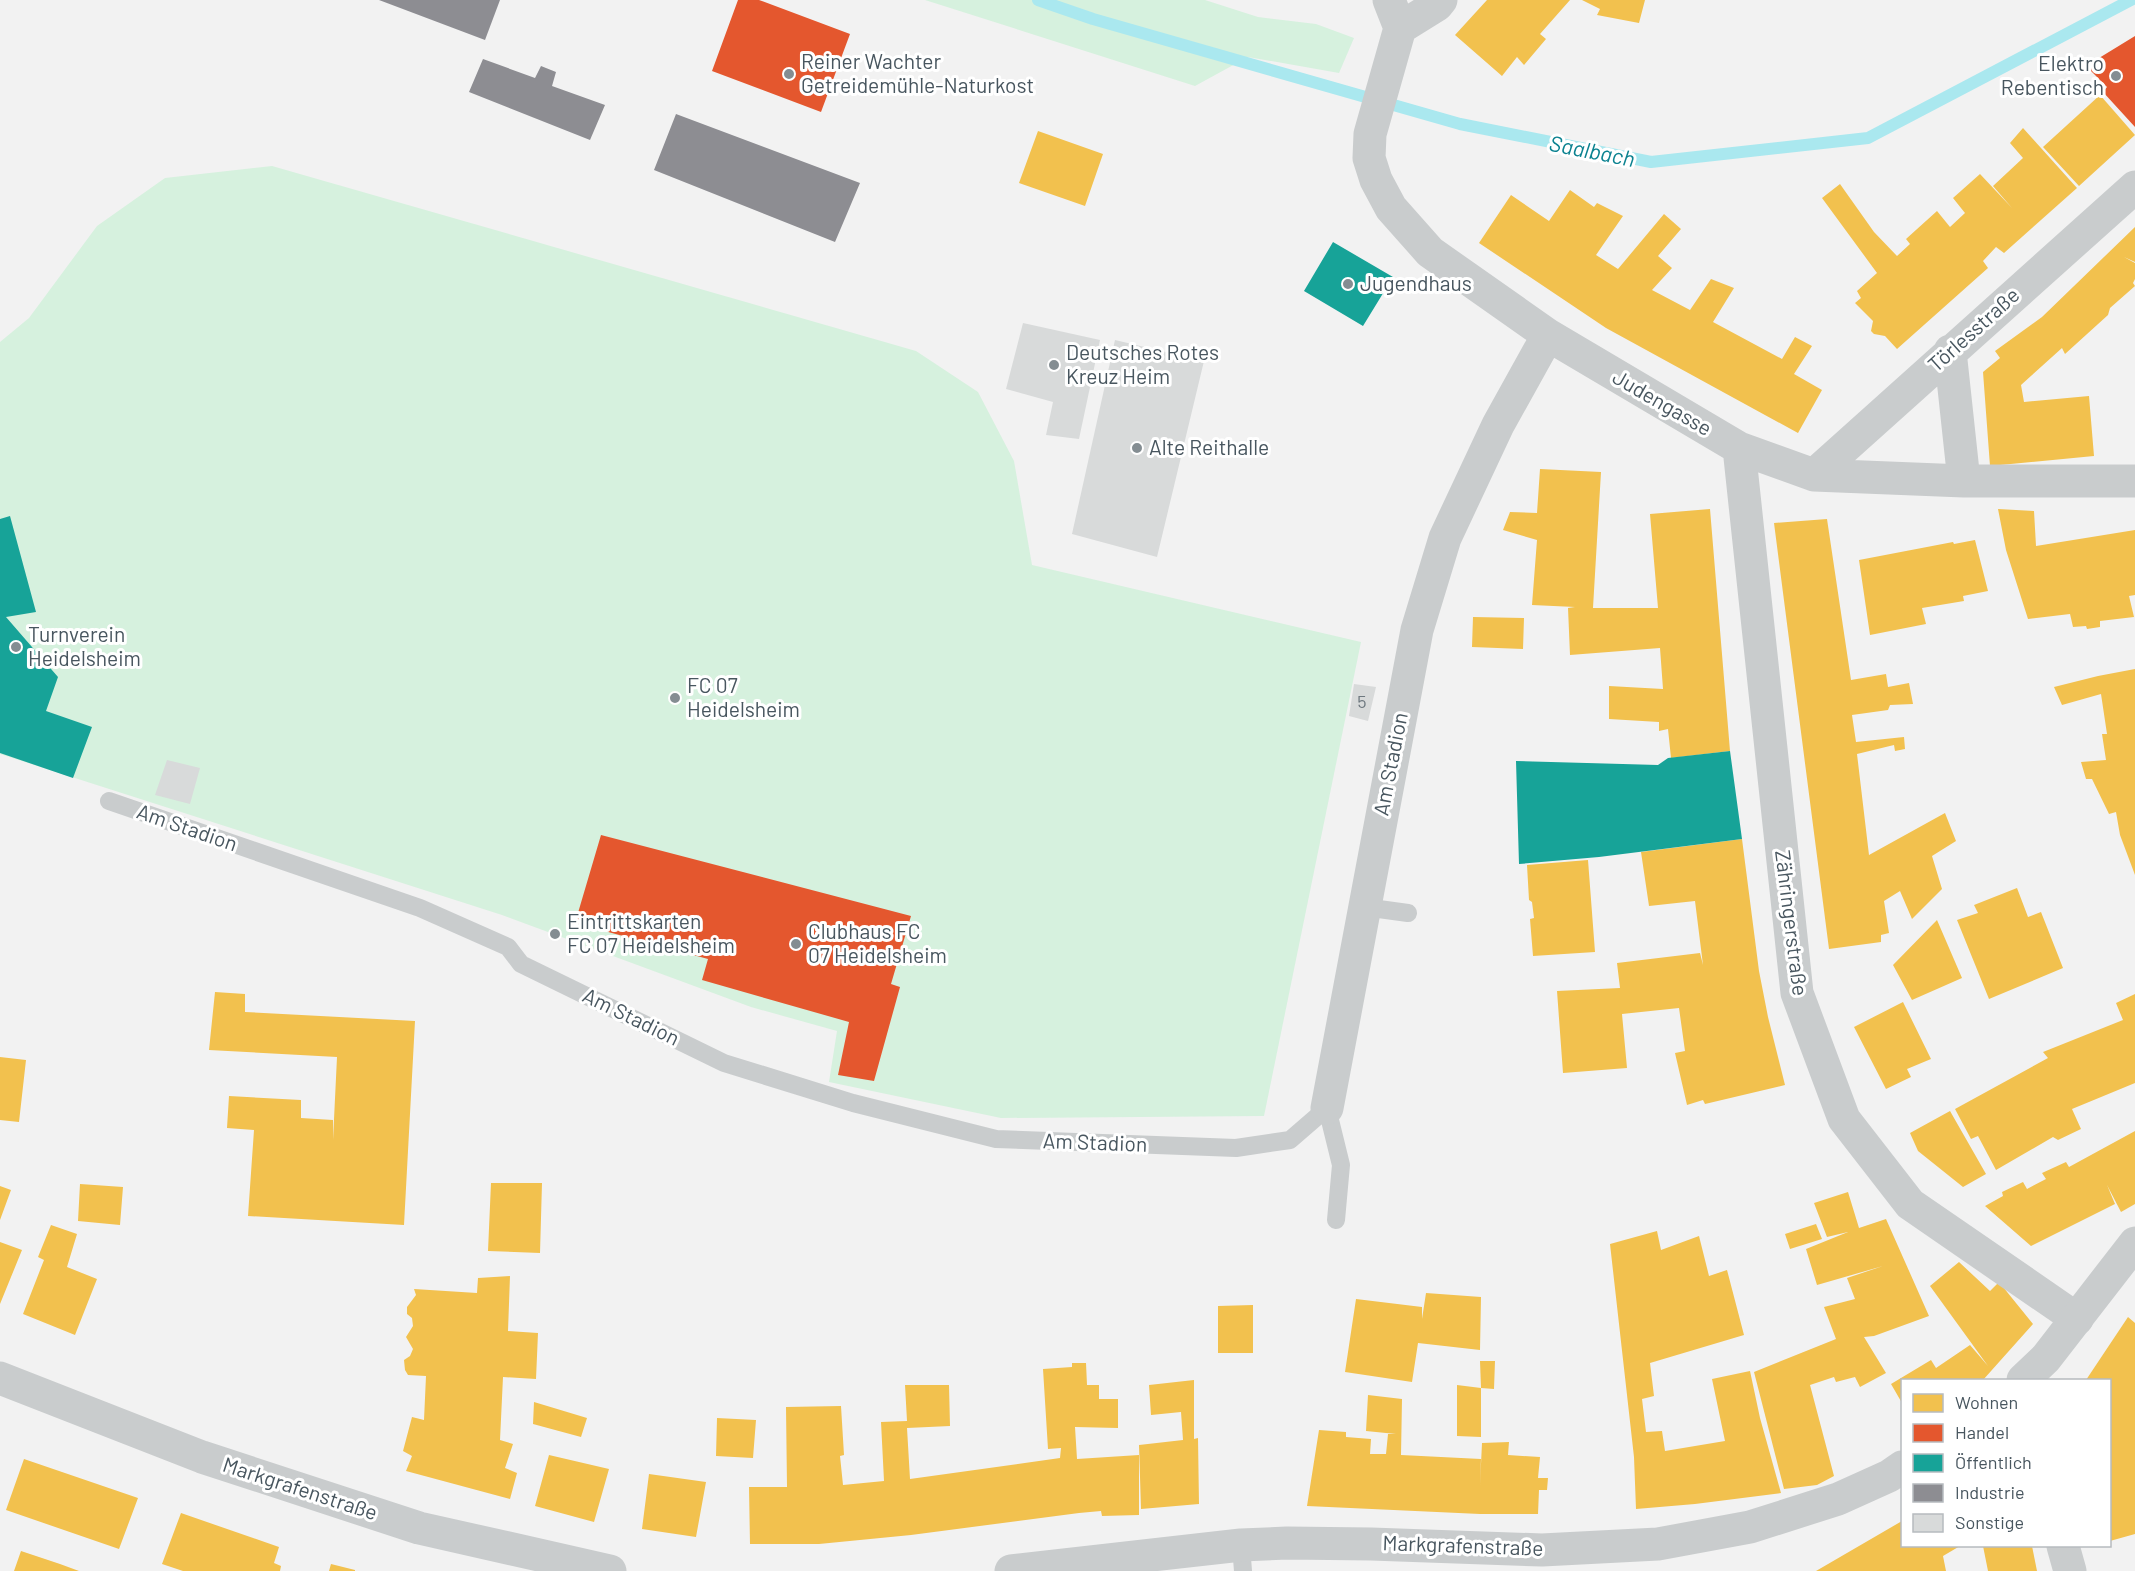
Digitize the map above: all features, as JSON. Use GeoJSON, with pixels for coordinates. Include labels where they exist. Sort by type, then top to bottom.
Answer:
{"type":"FeatureCollection","features":[{"type":"Feature","properties":{"kind":"street"},"geometry":{"type":"LineString","coordinates":[[1395,14],[1437,5],[1441,0]]}},
{"type":"Feature","properties":{"kind":"street","name":"Judengasse"},"geometry":{"type":"LineString","coordinates":[[1395,14],[1392,62],[1370,134],[1369,158],[1376,180],[1391,208],[1430,252],[1548,335],[1739,448],[1814,475],[1964,481],[2135,481]]}},
{"type":"Feature","properties":{"kind":"street","name":"Törlesstraße"},"geometry":{"type":"LineString","coordinates":[[1814,475],[2135,187]]}},
{"type":"Feature","properties":{"kind":"street","name":"Am Stadion"},"geometry":{"type":"LineString","coordinates":[[1327,1108],[1417,630],[1445,538],[1498,424],[1548,335]]}},
{"type":"Feature","properties":{"kind":"street"},"geometry":{"type":"LineString","coordinates":[[1950,351],[1964,481]]}},
{"type":"Feature","properties":{"kind":"street","name":"Zähringerstraße"},"geometry":{"type":"LineString","coordinates":[[1739,448],[1797,993],[1844,1119],[1911,1204],[2077,1319]]}},
{"type":"Feature","properties":{"kind":"street"},"geometry":{"type":"LineString","coordinates":[[2024,1379],[2046,1358],[2135,1243]]}},
{"type":"Feature","properties":{"kind":"street","name":"Markgrafenstraße"},"geometry":{"type":"LineString","coordinates":[[0,1378],[202,1456],[419,1528],[610,1571]]}},
{"type":"Feature","properties":{"kind":"street","name":"Markgrafenstraße"},"geometry":{"type":"LineString","coordinates":[[1011,1571],[1242,1558],[1287,1543],[1542,1550],[1658,1544],[1750,1527],[1827,1503],[1889,1476],[1901,1468]]}},
{"type":"Feature","properties":{"kind":"street"},"geometry":{"type":"LineString","coordinates":[[2064,1547],[2070,1571]]}},
{"type":"Feature","properties":{"kind":"lane","name":"Am Stadion"},"geometry":{"type":"LineString","coordinates":[[109,801],[420,908],[508,947],[521,963],[724,1063],[853,1103],[996,1139],[1236,1148],[1290,1140],[1327,1108]]}},
{"type":"Feature","properties":{"kind":"lane"},"geometry":{"type":"LineString","coordinates":[[1364,907],[1408,913]]}},
{"type":"Feature","properties":{"kind":"lane"},"geometry":{"type":"LineString","coordinates":[[1327,1108],[1341,1166],[1336,1220]]}},
{"type":"Feature","properties":{"kind":"green space"},"geometry":{"type":"Polygon","coordinates":[[[925,0],[1205,0],[1258,17],[1316,24],[1354,38],[1339,73],[1248,57],[1195,86],[925,0]]]}},
{"type":"Feature","properties":{"kind":"green space","name":"FC 07 Heidelsheim"},"geometry":{"type":"Polygon","coordinates":[[[272,166],[916,351],[978,392],[1014,461],[1032,565],[1361,642],[1264,1116],[1001,1118],[829,1082],[837,1031],[751,1007],[502,915],[0,754],[0,342],[29,318],[97,226],[165,178],[272,166]]]}},
{"type":"Feature","properties":{"kind":"building: Wohnen"},"geometry":{"type":"Polygon","coordinates":[[[1487,0],[1570,0],[1540,34],[1546,39],[1524,65],[1517,57],[1502,76],[1455,35],[1487,0]]]}},
{"type":"Feature","properties":{"kind":"building: Wohnen"},"geometry":{"type":"Polygon","coordinates":[[[1582,0],[1645,0],[1639,23],[1597,15],[1600,9],[1582,0]]]}},
{"type":"Feature","properties":{"kind":"building: Wohnen"},"geometry":{"type":"Polygon","coordinates":[[[2100,95],[2135,135],[2079,186],[2043,147],[2100,95]]]}},
{"type":"Feature","properties":{"kind":"building: Wohnen"},"geometry":{"type":"Polygon","coordinates":[[[2023,128],[2077,188],[2004,253],[1996,247],[1983,261],[1988,268],[1897,349],[1885,336],[1874,334],[1871,331],[1873,321],[1855,303],[1861,298],[1857,291],[1877,273],[1822,198],[1840,184],[1874,232],[1897,256],[1910,244],[1906,239],[1937,211],[1950,227],[1965,213],[1953,198],[1980,174],[2012,208],[1993,186],[2023,158],[2010,143],[2023,128]]]}},
{"type":"Feature","properties":{"kind":"building: Wohnen"},"geometry":{"type":"Polygon","coordinates":[[[1038,131],[1103,154],[1085,206],[1019,183],[1038,131]]]}},
{"type":"Feature","properties":{"kind":"building: Wohnen"},"geometry":{"type":"Polygon","coordinates":[[[1570,190],[1594,207],[1597,203],[1623,216],[1596,255],[1618,269],[1664,214],[1681,229],[1658,256],[1672,268],[1652,290],[1690,310],[1711,279],[1734,288],[1713,322],[1782,359],[1795,337],[1812,346],[1794,374],[1822,390],[1798,433],[1606,328],[1479,243],[1511,195],[1549,221],[1570,190]]]}},
{"type":"Feature","properties":{"kind":"building: Wohnen"},"geometry":{"type":"Polygon","coordinates":[[[2135,227],[2135,262],[2124,257],[2135,263],[2133,283],[2135,286],[2110,308],[2108,315],[2065,354],[2062,348],[2021,385],[2024,402],[2089,396],[2094,456],[1990,466],[1983,372],[2000,358],[1995,351],[2042,317],[2135,227]]]}},
{"type":"Feature","properties":{"kind":"building: Wohnen"},"geometry":{"type":"Polygon","coordinates":[[[1540,469],[1601,472],[1593,608],[1658,608],[1650,514],[1710,509],[1730,751],[1671,758],[1668,729],[1659,731],[1659,722],[1609,719],[1609,686],[1663,689],[1660,648],[1570,655],[1568,608],[1575,607],[1532,605],[1537,540],[1503,530],[1510,512],[1537,513],[1540,469]]]}},
{"type":"Feature","properties":{"kind":"building: Wohnen"},"geometry":{"type":"Polygon","coordinates":[[[1998,509],[2034,511],[2036,546],[2135,530],[2135,595],[2129,596],[2134,617],[2100,621],[2100,627],[2087,629],[2086,626],[2073,627],[2070,614],[2028,619],[2006,550],[1998,509]]]}},
{"type":"Feature","properties":{"kind":"building: Wohnen"},"geometry":{"type":"Polygon","coordinates":[[[1827,519],[1851,680],[1886,674],[1888,687],[1909,683],[1913,704],[1890,705],[1888,710],[1852,715],[1856,742],[1904,737],[1905,749],[1895,751],[1894,745],[1857,754],[1869,855],[1945,813],[1956,841],[1932,856],[1942,889],[1912,919],[1900,891],[1884,901],[1889,933],[1881,935],[1881,942],[1829,949],[1774,523],[1827,519]]]}},
{"type":"Feature","properties":{"kind":"building: Wohnen"},"geometry":{"type":"Polygon","coordinates":[[[1975,540],[1988,591],[1963,596],[1964,601],[1922,608],[1926,624],[1870,635],[1859,560],[1975,540]]]}},
{"type":"Feature","properties":{"kind":"building: Wohnen"},"geometry":{"type":"Polygon","coordinates":[[[1473,617],[1524,618],[1523,649],[1472,647],[1473,617]]]}},
{"type":"Feature","properties":{"kind":"building: Wohnen"},"geometry":{"type":"Polygon","coordinates":[[[2135,669],[2135,875],[2120,835],[2116,812],[2109,814],[2092,779],[2086,779],[2081,762],[2106,760],[2102,734],[2107,734],[2101,694],[2062,705],[2054,687],[2135,669]]]}},
{"type":"Feature","properties":{"kind":"building: Wohnen"},"geometry":{"type":"Polygon","coordinates":[[[1742,839],[1759,971],[1785,1085],[1705,1104],[1703,1100],[1687,1105],[1675,1053],[1685,1051],[1679,1008],[1622,1014],[1627,1068],[1563,1073],[1557,991],[1620,988],[1617,963],[1700,953],[1703,965],[1695,901],[1649,906],[1641,852],[1742,839]]]}},
{"type":"Feature","properties":{"kind":"building: Wohnen"},"geometry":{"type":"Polygon","coordinates":[[[1588,860],[1595,952],[1533,956],[1530,919],[1534,918],[1532,902],[1529,900],[1527,865],[1588,860]]]}},
{"type":"Feature","properties":{"kind":"building: Wohnen"},"geometry":{"type":"Polygon","coordinates":[[[2017,888],[2028,917],[2041,912],[2063,968],[1989,999],[1957,920],[1978,913],[1974,905],[2017,888]]]}},
{"type":"Feature","properties":{"kind":"building: Wohnen"},"geometry":{"type":"Polygon","coordinates":[[[1937,920],[1962,978],[1912,1000],[1893,965],[1937,920]]]}},
{"type":"Feature","properties":{"kind":"building: Wohnen"},"geometry":{"type":"Polygon","coordinates":[[[215,992],[245,994],[245,1012],[415,1021],[404,1225],[248,1216],[254,1130],[227,1128],[229,1096],[301,1100],[301,1118],[333,1120],[333,1140],[337,1057],[209,1050],[215,992]]]}},
{"type":"Feature","properties":{"kind":"building: Wohnen"},"geometry":{"type":"Polygon","coordinates":[[[2135,994],[2135,1083],[2072,1109],[2081,1129],[2058,1140],[2053,1137],[1996,1170],[1978,1136],[1971,1139],[1955,1109],[2048,1058],[2043,1052],[2123,1020],[2116,1003],[2135,994]]]}},
{"type":"Feature","properties":{"kind":"building: Wohnen"},"geometry":{"type":"Polygon","coordinates":[[[1903,1002],[1931,1059],[1907,1069],[1911,1077],[1886,1089],[1854,1027],[1903,1002]]]}},
{"type":"Feature","properties":{"kind":"building: Wohnen"},"geometry":{"type":"Polygon","coordinates":[[[0,1057],[26,1060],[19,1122],[0,1120],[0,1057]]]}},
{"type":"Feature","properties":{"kind":"building: Wohnen"},"geometry":{"type":"Polygon","coordinates":[[[1950,1111],[1986,1174],[1963,1187],[1918,1151],[1910,1133],[1950,1111]]]}},
{"type":"Feature","properties":{"kind":"building: Wohnen"},"geometry":{"type":"Polygon","coordinates":[[[2135,1131],[2135,1204],[2121,1212],[2107,1185],[2115,1204],[2031,1246],[1985,1206],[2003,1196],[2002,1192],[2023,1182],[2027,1189],[2046,1179],[2042,1173],[2066,1162],[2069,1167],[2135,1131]]]}},
{"type":"Feature","properties":{"kind":"building: Wohnen"},"geometry":{"type":"Polygon","coordinates":[[[491,1183],[542,1183],[540,1253],[488,1251],[491,1183]]]}},
{"type":"Feature","properties":{"kind":"building: Wohnen"},"geometry":{"type":"Polygon","coordinates":[[[80,1184],[123,1187],[120,1225],[78,1221],[80,1184]]]}},
{"type":"Feature","properties":{"kind":"building: Wohnen"},"geometry":{"type":"Polygon","coordinates":[[[0,1186],[11,1190],[0,1220],[0,1186]]]}},
{"type":"Feature","properties":{"kind":"building: Wohnen"},"geometry":{"type":"Polygon","coordinates":[[[1848,1192],[1859,1228],[1886,1219],[1929,1316],[1874,1336],[1864,1337],[1886,1373],[1860,1387],[1855,1377],[1836,1382],[1834,1377],[1810,1385],[1834,1476],[1817,1485],[1784,1489],[1754,1372],[1836,1339],[1824,1307],[1855,1299],[1847,1278],[1883,1266],[1817,1285],[1806,1249],[1848,1232],[1827,1237],[1814,1203],[1848,1192]]]}},
{"type":"Feature","properties":{"kind":"building: Wohnen"},"geometry":{"type":"Polygon","coordinates":[[[1816,1224],[1822,1239],[1790,1249],[1785,1234],[1816,1224]]]}},
{"type":"Feature","properties":{"kind":"building: Wohnen"},"geometry":{"type":"Polygon","coordinates":[[[51,1225],[77,1234],[67,1267],[97,1279],[75,1335],[23,1314],[44,1260],[38,1257],[51,1225]]]}},
{"type":"Feature","properties":{"kind":"building: Wohnen"},"geometry":{"type":"Polygon","coordinates":[[[1657,1231],[1661,1250],[1699,1236],[1709,1276],[1727,1270],[1744,1335],[1650,1363],[1654,1396],[1642,1399],[1646,1432],[1662,1431],[1665,1451],[1725,1441],[1712,1379],[1750,1371],[1760,1418],[1781,1493],[1636,1509],[1634,1457],[1610,1244],[1657,1231]]]}},
{"type":"Feature","properties":{"kind":"building: Wohnen"},"geometry":{"type":"Polygon","coordinates":[[[0,1242],[22,1250],[0,1304],[0,1242]]]}},
{"type":"Feature","properties":{"kind":"building: Wohnen"},"geometry":{"type":"Polygon","coordinates":[[[1959,1262],[1990,1291],[1999,1282],[2033,1324],[1984,1379],[1901,1379],[1901,1401],[1891,1384],[1931,1360],[1936,1368],[1970,1345],[1988,1366],[1930,1286],[1959,1262]]]}},
{"type":"Feature","properties":{"kind":"building: Wohnen"},"geometry":{"type":"Polygon","coordinates":[[[510,1276],[508,1331],[538,1333],[536,1379],[503,1377],[500,1440],[513,1444],[505,1468],[517,1473],[510,1499],[406,1471],[412,1456],[403,1451],[412,1417],[424,1420],[426,1376],[408,1375],[404,1360],[410,1356],[413,1349],[406,1337],[413,1326],[412,1318],[407,1314],[407,1307],[416,1295],[414,1289],[477,1293],[478,1278],[510,1276]]]}},
{"type":"Feature","properties":{"kind":"building: Wohnen"},"geometry":{"type":"Polygon","coordinates":[[[1426,1293],[1481,1297],[1480,1350],[1418,1343],[1412,1382],[1345,1372],[1356,1299],[1422,1307],[1422,1319],[1426,1293]]]}},
{"type":"Feature","properties":{"kind":"building: Wohnen"},"geometry":{"type":"Polygon","coordinates":[[[1253,1305],[1253,1353],[1218,1353],[1218,1306],[1253,1305]]]}},
{"type":"Feature","properties":{"kind":"building: Wohnen"},"geometry":{"type":"Polygon","coordinates":[[[2128,1317],[2135,1323],[2135,1534],[2111,1541],[2111,1379],[2087,1379],[2128,1317]]]}},
{"type":"Feature","properties":{"kind":"building: Wohnen"},"geometry":{"type":"Polygon","coordinates":[[[1480,1361],[1495,1361],[1494,1389],[1481,1388],[1480,1361]]]}},
{"type":"Feature","properties":{"kind":"building: Wohnen"},"geometry":{"type":"Polygon","coordinates":[[[1072,1363],[1086,1363],[1087,1385],[1099,1385],[1099,1399],[1118,1399],[1118,1428],[1075,1427],[1077,1459],[1139,1455],[1139,1515],[1102,1516],[1101,1511],[819,1544],[750,1544],[749,1487],[787,1487],[786,1407],[841,1406],[844,1455],[840,1456],[843,1485],[884,1481],[881,1422],[907,1421],[905,1385],[949,1385],[950,1426],[907,1428],[910,1479],[1060,1458],[1061,1448],[1048,1449],[1043,1369],[1072,1367],[1072,1363]]]}},
{"type":"Feature","properties":{"kind":"building: Wohnen"},"geometry":{"type":"Polygon","coordinates":[[[1194,1380],[1194,1439],[1198,1438],[1199,1504],[1141,1509],[1139,1445],[1183,1440],[1181,1412],[1151,1415],[1149,1385],[1194,1380]]]}},
{"type":"Feature","properties":{"kind":"building: Wohnen"},"geometry":{"type":"Polygon","coordinates":[[[1457,1385],[1481,1388],[1481,1437],[1457,1436],[1457,1385]]]}},
{"type":"Feature","properties":{"kind":"building: Wohnen"},"geometry":{"type":"Polygon","coordinates":[[[1368,1395],[1402,1399],[1401,1455],[1481,1459],[1480,1485],[1482,1443],[1509,1442],[1508,1455],[1540,1457],[1538,1478],[1548,1478],[1547,1490],[1539,1490],[1538,1514],[1480,1514],[1307,1506],[1319,1430],[1346,1432],[1346,1437],[1371,1439],[1370,1454],[1386,1454],[1388,1434],[1396,1434],[1366,1431],[1368,1395]]]}},
{"type":"Feature","properties":{"kind":"building: Wohnen"},"geometry":{"type":"Polygon","coordinates":[[[534,1402],[587,1418],[581,1437],[533,1424],[534,1402]]]}},
{"type":"Feature","properties":{"kind":"building: Wohnen"},"geometry":{"type":"Polygon","coordinates":[[[717,1418],[756,1420],[753,1458],[716,1456],[717,1418]]]}},
{"type":"Feature","properties":{"kind":"building: Wohnen"},"geometry":{"type":"Polygon","coordinates":[[[549,1455],[609,1469],[594,1522],[535,1506],[549,1455]]]}},
{"type":"Feature","properties":{"kind":"building: Wohnen"},"geometry":{"type":"Polygon","coordinates":[[[24,1459],[138,1498],[119,1549],[6,1510],[24,1459]]]}},
{"type":"Feature","properties":{"kind":"building: Wohnen"},"geometry":{"type":"Polygon","coordinates":[[[649,1474],[706,1482],[696,1537],[642,1529],[649,1474]]]}},
{"type":"Feature","properties":{"kind":"building: Wohnen"},"geometry":{"type":"Polygon","coordinates":[[[181,1513],[279,1547],[274,1563],[281,1566],[280,1571],[183,1571],[162,1564],[181,1513]]]}},
{"type":"Feature","properties":{"kind":"building: Wohnen"},"geometry":{"type":"Polygon","coordinates":[[[1901,1522],[1901,1547],[1958,1547],[1943,1556],[1946,1571],[1816,1571],[1901,1522]]]}},
{"type":"Feature","properties":{"kind":"building: Wohnen"},"geometry":{"type":"Polygon","coordinates":[[[1983,1547],[2032,1547],[2037,1571],[1988,1571],[1983,1547]]]}},
{"type":"Feature","properties":{"kind":"building: Wohnen"},"geometry":{"type":"Polygon","coordinates":[[[21,1551],[60,1564],[79,1571],[14,1571],[21,1551]]]}},
{"type":"Feature","properties":{"kind":"building: Wohnen"},"geometry":{"type":"Polygon","coordinates":[[[331,1564],[355,1570],[355,1571],[329,1571],[331,1564]]]}},
{"type":"Feature","properties":{"kind":"building: Handel"},"geometry":{"type":"Polygon","coordinates":[[[738,0],[759,0],[850,34],[821,112],[712,71],[738,0]]]}},
{"type":"Feature","properties":{"kind":"building: Handel","name":"Elektro Rebentisch"},"geometry":{"type":"Polygon","coordinates":[[[2135,36],[2135,127],[2103,92],[2107,87],[2086,66],[2135,36]]]}},
{"type":"Feature","properties":{"kind":"building: Handel"},"geometry":{"type":"Polygon","coordinates":[[[601,835],[911,916],[891,984],[900,987],[874,1081],[838,1075],[849,1022],[702,980],[708,959],[575,923],[601,835]]]}},
{"type":"Feature","properties":{"kind":"building: Öffentlich","name":"Jugendhaus"},"geometry":{"type":"Polygon","coordinates":[[[1333,242],[1393,277],[1363,326],[1304,291],[1333,242]]]}},
{"type":"Feature","properties":{"kind":"building: Öffentlich","name":"Turnverein Heidelsheim"},"geometry":{"type":"Polygon","coordinates":[[[10,516],[36,612],[6,617],[58,677],[46,711],[92,727],[73,778],[0,753],[0,519],[10,516]]]}},
{"type":"Feature","properties":{"kind":"building: Öffentlich"},"geometry":{"type":"Polygon","coordinates":[[[1730,751],[1742,839],[1599,857],[1519,864],[1516,761],[1658,765],[1668,758],[1730,751]]]}},
{"type":"Feature","properties":{"kind":"building: Industrie"},"geometry":{"type":"Polygon","coordinates":[[[379,0],[500,0],[485,40],[379,0]]]}},
{"type":"Feature","properties":{"kind":"building: Industrie"},"geometry":{"type":"Polygon","coordinates":[[[483,59],[535,78],[541,66],[556,72],[552,86],[605,105],[590,140],[469,92],[483,59]]]}},
{"type":"Feature","properties":{"kind":"building: Industrie"},"geometry":{"type":"Polygon","coordinates":[[[676,114],[860,183],[835,242],[654,170],[676,114]]]}},
{"type":"Feature","properties":{"kind":"building: Sonstige","name":"Deutsches Rotes Kreuz Heim"},"geometry":{"type":"Polygon","coordinates":[[[1023,323],[1100,340],[1079,439],[1046,435],[1053,402],[1006,389],[1023,323]]]}},
{"type":"Feature","properties":{"kind":"building: Sonstige","name":"Alte Reithalle"},"geometry":{"type":"Polygon","coordinates":[[[1115,340],[1204,361],[1157,557],[1072,534],[1115,340]]]}},
{"type":"Feature","properties":{"kind":"building: Sonstige"},"geometry":{"type":"Polygon","coordinates":[[[1354,684],[1376,687],[1368,721],[1349,716],[1354,684]]]}},
{"type":"Feature","properties":{"kind":"building: Sonstige"},"geometry":{"type":"Polygon","coordinates":[[[167,760],[200,768],[190,804],[155,795],[167,760]]]}},
{"type":"Feature","properties":{"kind":"waterway","name":"Saalbach"},"geometry":{"type":"LineString","coordinates":[[1038,0],[1093,19],[1460,124],[1651,162],[1868,138],[2131,0]]}},
{"type":"Feature","properties":{"kind":"place","name":"Reiner Wachter Getreidemühle-Naturkost"},"geometry":{"type":"Point","coordinates":[789,74]}},
{"type":"Feature","properties":{"kind":"place","name":"Elektro Rebentisch"},"geometry":{"type":"Point","coordinates":[2116,76]}},
{"type":"Feature","properties":{"kind":"place","name":"Jugendhaus"},"geometry":{"type":"Point","coordinates":[1348,284]}},
{"type":"Feature","properties":{"kind":"place","name":"Deutsches Rotes Kreuz Heim"},"geometry":{"type":"Point","coordinates":[1054,365]}},
{"type":"Feature","properties":{"kind":"place","name":"Alte Reithalle"},"geometry":{"type":"Point","coordinates":[1137,448]}},
{"type":"Feature","properties":{"kind":"place","name":"Turnverein Heidelsheim"},"geometry":{"type":"Point","coordinates":[16,647]}},
{"type":"Feature","properties":{"kind":"place","name":"FC 07 Heidelsheim"},"geometry":{"type":"Point","coordinates":[675,698]}},
{"type":"Feature","properties":{"kind":"place","name":"Eintrittskarten FC 07 Heidelsheim"},"geometry":{"type":"Point","coordinates":[555,934]}},
{"type":"Feature","properties":{"kind":"place","name":"Clubhaus FC 07 Heidelsheim"},"geometry":{"type":"Point","coordinates":[796,944]}}]}
